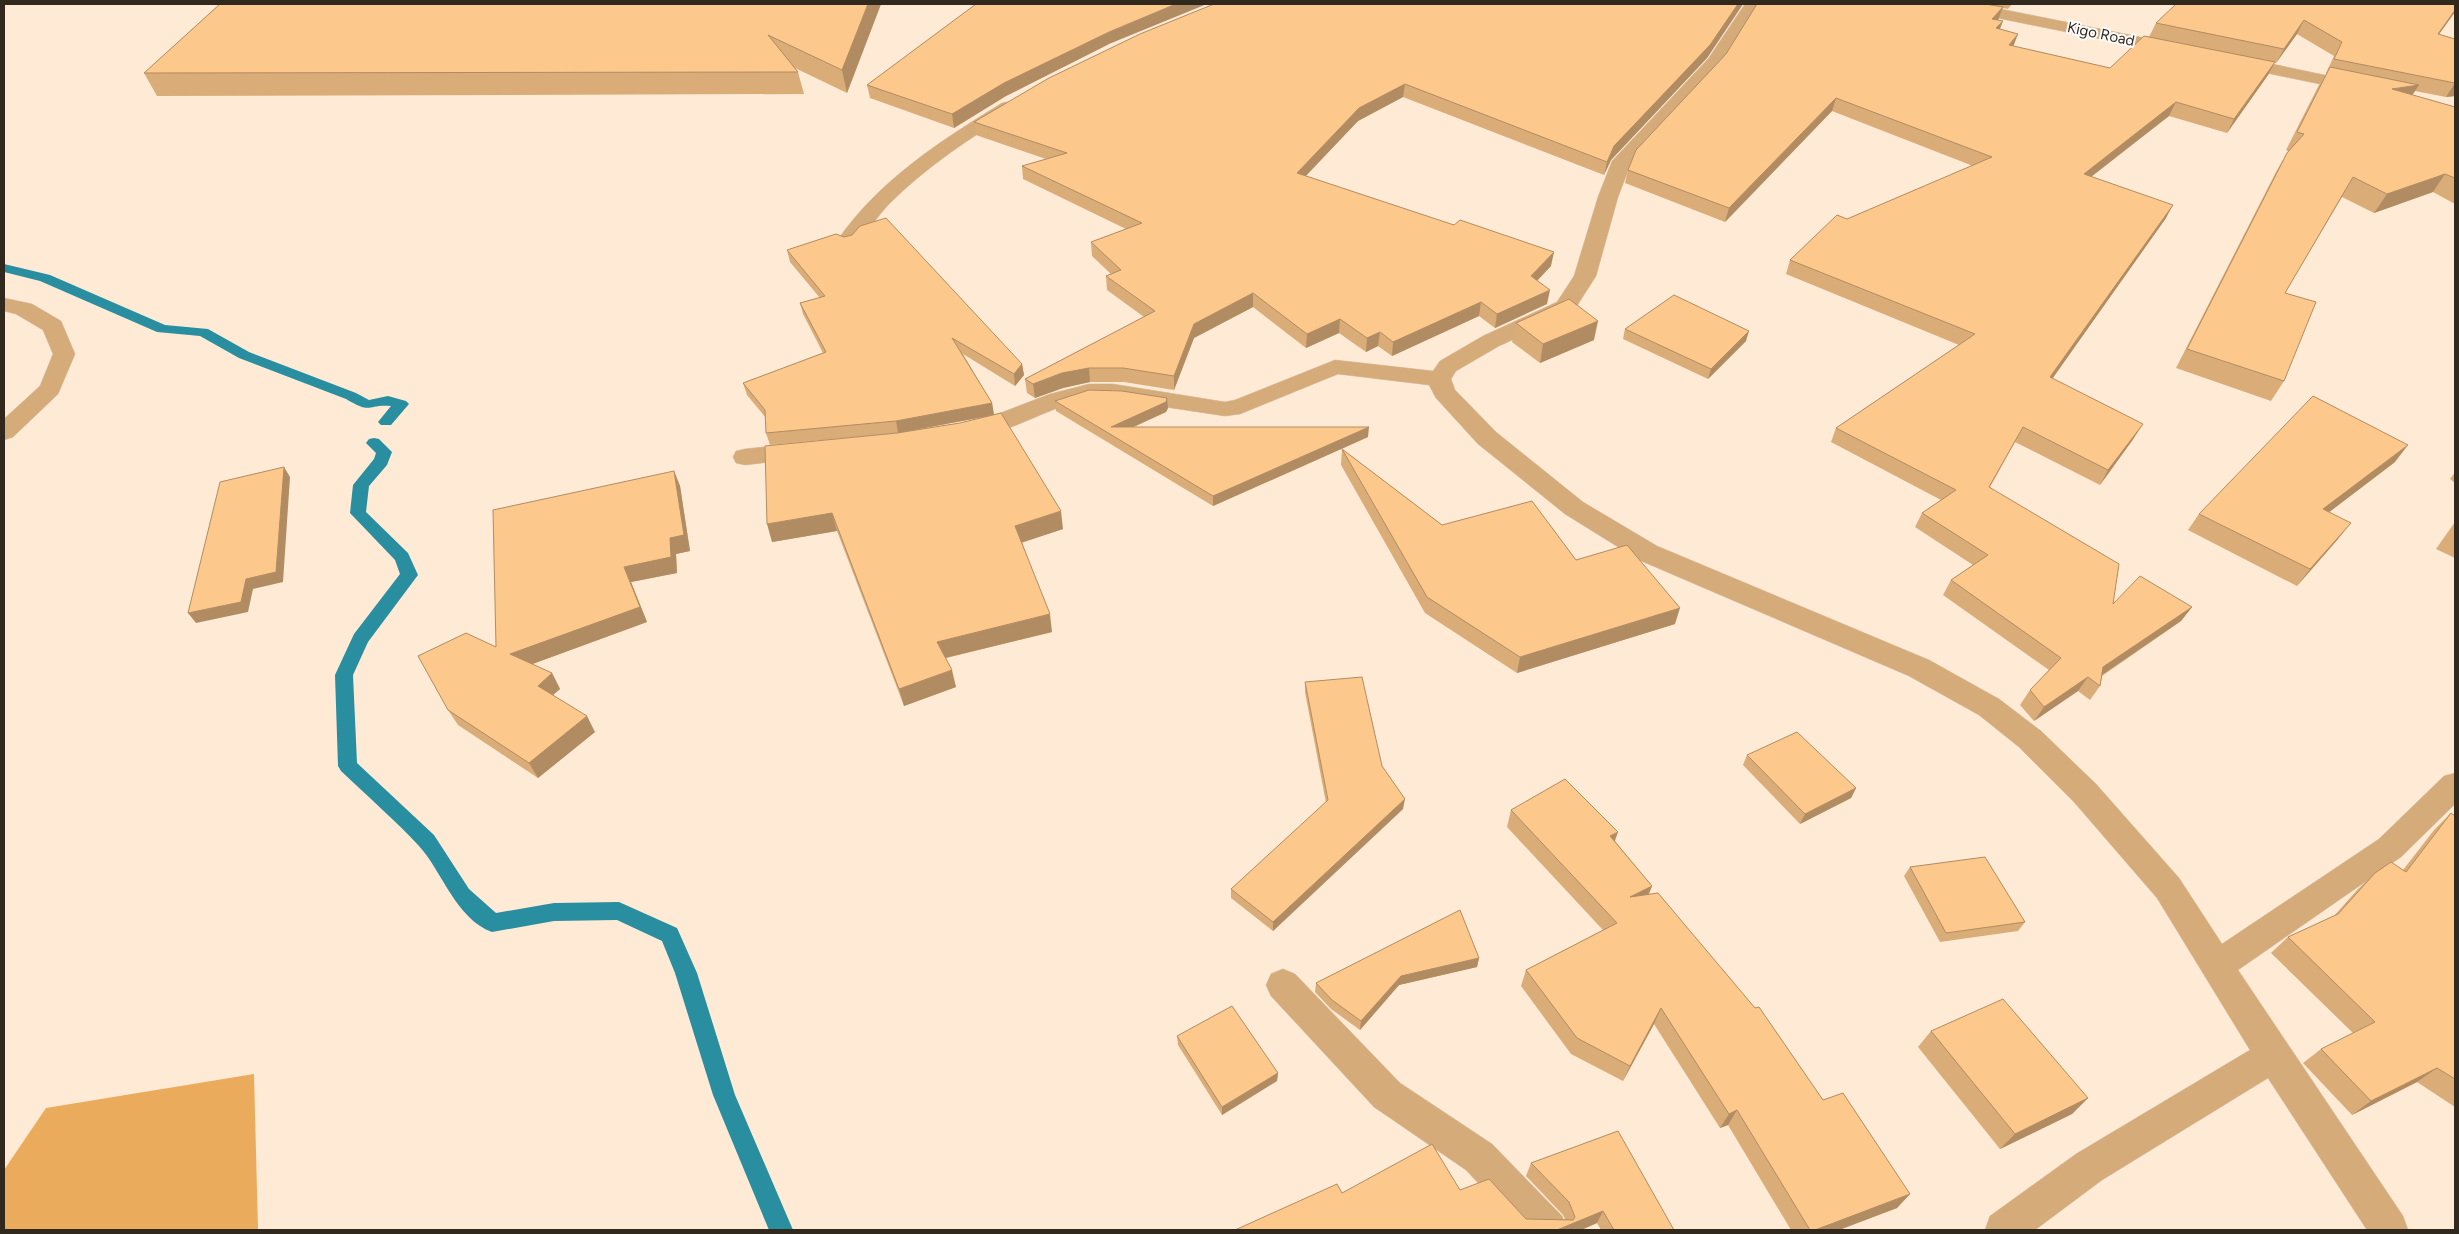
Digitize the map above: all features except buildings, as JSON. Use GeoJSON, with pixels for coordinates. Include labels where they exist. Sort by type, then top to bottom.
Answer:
{"type":"FeatureCollection","features":[{"type":"Feature","properties":{"kind":"street"},"geometry":{"type":"LineString","coordinates":[[1439,379],[1448,366],[1490,341],[1565,307],[1585,276],[1608,197],[1622,161],[1680,102],[1714,62],[1753,4]]}},
{"type":"Feature","properties":{"kind":"street","name":"Kigo Road"},"geometry":{"type":"LineString","coordinates":[[1953,4],[2195,53]]}},
{"type":"Feature","properties":{"kind":"street"},"geometry":{"type":"LineString","coordinates":[[2214,57],[2378,91]]}},
{"type":"Feature","properties":{"kind":"street"},"geometry":{"type":"LineString","coordinates":[[847,241],[880,200],[922,162],[1022,99]]}},
{"type":"Feature","properties":{"kind":"street"},"geometry":{"type":"LineString","coordinates":[[4,304],[24,309],[53,326],[64,354],[50,389],[4,432]]}},
{"type":"Feature","properties":{"kind":"street"},"geometry":{"type":"LineString","coordinates":[[952,432],[995,424],[1058,399],[1088,391],[1113,391],[1225,410],[1240,407],[1336,368],[1358,368],[1439,379]]}},
{"type":"Feature","properties":{"kind":"street"},"geometry":{"type":"LineString","coordinates":[[1439,379],[1444,393],[1487,438],[1574,508],[1648,553],[1919,668],[1989,707],[2030,739],[2085,792],[2168,888],[2273,1055],[2389,1230]]}},
{"type":"Feature","properties":{"kind":"street"},"geometry":{"type":"LineString","coordinates":[[746,457],[821,448]]}},
{"type":"Feature","properties":{"kind":"street"},"geometry":{"type":"LineString","coordinates":[[2218,965],[2390,848],[2455,785]]}},
{"type":"Feature","properties":{"kind":"street"},"geometry":{"type":"LineString","coordinates":[[1282,985],[1387,1095],[1439,1128],[1478,1157],[1548,1230]]}},
{"type":"Feature","properties":{"kind":"street"},"geometry":{"type":"LineString","coordinates":[[2004,1230],[2088,1167],[2273,1055]]}},
{"type":"Feature","properties":{"kind":"shaded area"},"geometry":{"type":"Polygon","coordinates":[[[254,1074],[258,1230],[4,1230],[4,1170],[46,1108],[254,1074]]]}},
{"type":"Feature","properties":{"kind":"waterway"},"geometry":{"type":"LineString","coordinates":[[4,268],[45,278],[162,329],[203,332],[244,355],[351,396],[367,405],[388,401],[401,404],[386,422]]}},
{"type":"Feature","properties":{"kind":"waterway"},"geometry":{"type":"LineString","coordinates":[[374,443],[384,452],[381,461],[361,485],[358,513],[402,557],[409,575],[360,639],[344,675],[348,766],[427,841],[462,895],[492,923],[554,912],[619,911],[670,935],[686,973],[724,1095],[781,1230]]}}]}
